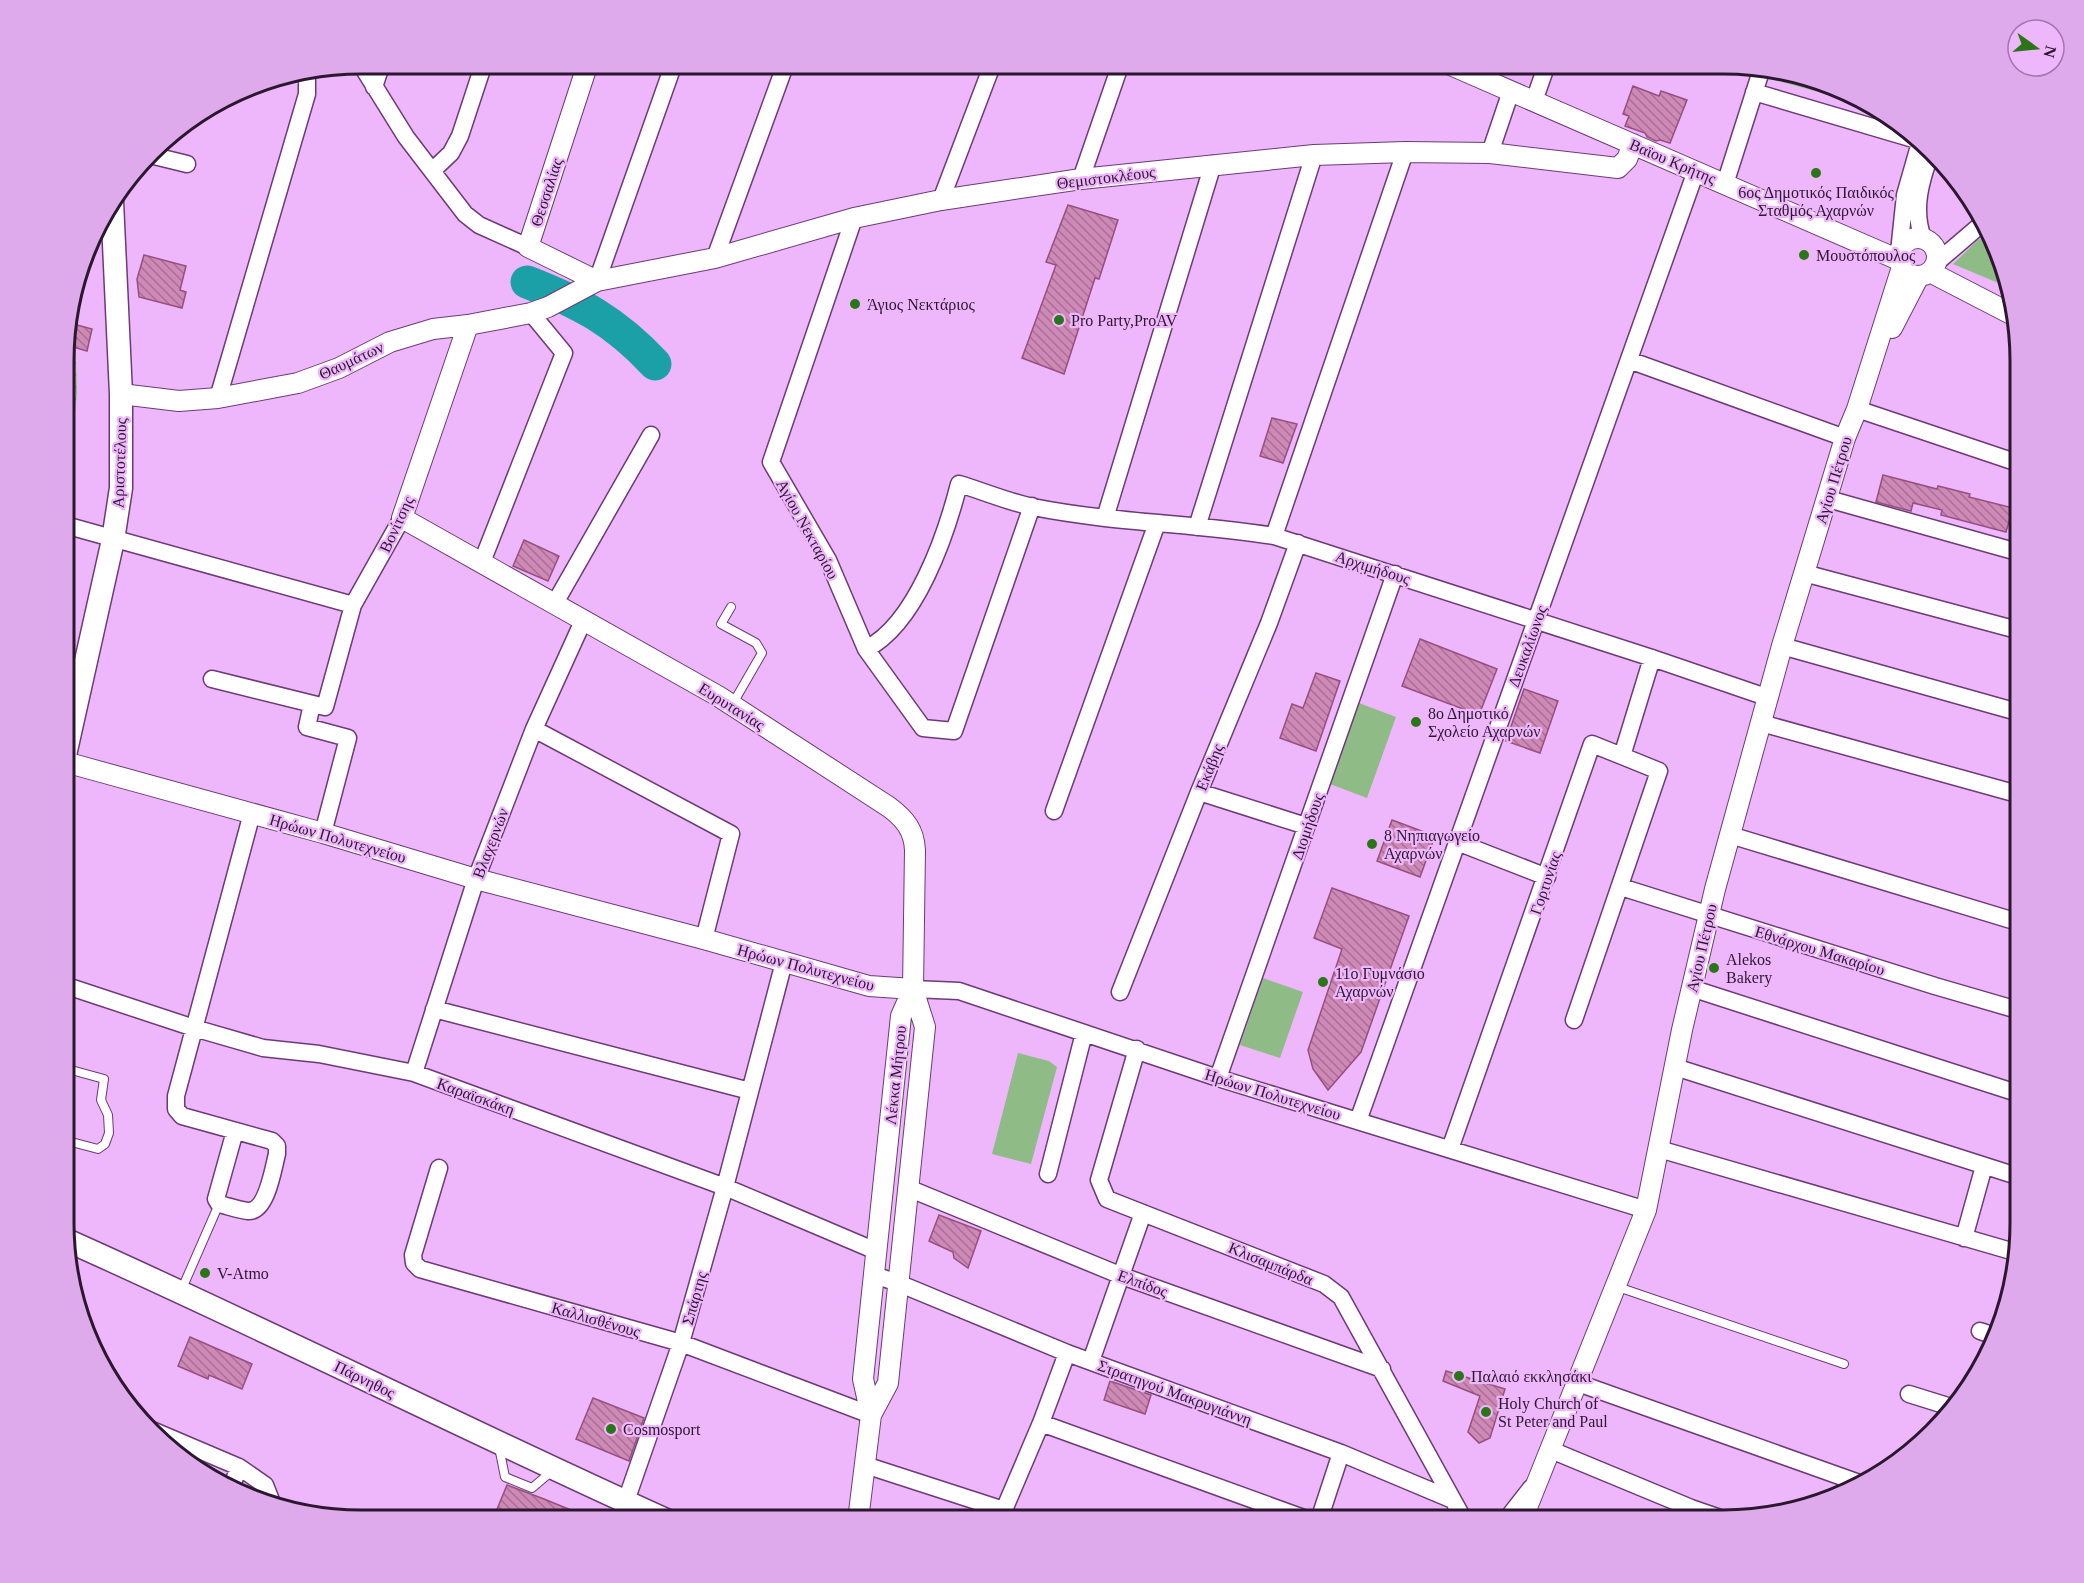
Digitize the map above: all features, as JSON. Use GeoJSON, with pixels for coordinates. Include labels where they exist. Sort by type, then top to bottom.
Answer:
{"type":"FeatureCollection","features":[{"type":"Feature","properties":{"kind":"main road","name":"Αριστοτέλους"},"geometry":{"type":"LineString","coordinates":[[74,716],[114,540],[121,488],[121,394],[113,216]]}},
{"type":"Feature","properties":{"kind":"main road","name":"Πάρνηθος"},"geometry":{"type":"LineString","coordinates":[[74,1244],[181,1291],[638,1510]]}},
{"type":"Feature","properties":{"kind":"street"},"geometry":{"type":"LineString","coordinates":[[366,74],[406,137],[465,214],[479,225],[528,247]]}},
{"type":"Feature","properties":{"kind":"street"},"geometry":{"type":"LineString","coordinates":[[374,87],[378,74]]}},
{"type":"Feature","properties":{"kind":"street"},"geometry":{"type":"LineString","coordinates":[[432,171],[451,153],[460,136],[480,74]]}},
{"type":"Feature","properties":{"kind":"street","name":"Θεσσαλίας"},"geometry":{"type":"LineString","coordinates":[[584,74],[528,247],[597,281]]}},
{"type":"Feature","properties":{"kind":"street"},"geometry":{"type":"LineString","coordinates":[[597,281],[670,74]]}},
{"type":"Feature","properties":{"kind":"street"},"geometry":{"type":"LineString","coordinates":[[715,258],[782,74]]}},
{"type":"Feature","properties":{"kind":"street"},"geometry":{"type":"LineString","coordinates":[[941,200],[989,74]]}},
{"type":"Feature","properties":{"kind":"street"},"geometry":{"type":"LineString","coordinates":[[1081,179],[1117,74]]}},
{"type":"Feature","properties":{"kind":"street","name":"Βαϊου Κρήτης"},"geometry":{"type":"LineString","coordinates":[[1472,74],[1900,260]]}},
{"type":"Feature","properties":{"kind":"street"},"geometry":{"type":"LineString","coordinates":[[1534,101],[1543,74]]}},
{"type":"Feature","properties":{"kind":"street"},"geometry":{"type":"LineString","coordinates":[[1725,184],[1760,76]]}},
{"type":"Feature","properties":{"kind":"street"},"geometry":{"type":"LineString","coordinates":[[218,398],[307,94],[305,79]]}},
{"type":"Feature","properties":{"kind":"street"},"geometry":{"type":"LineString","coordinates":[[1490,153],[1511,91]]}},
{"type":"Feature","properties":{"kind":"street"},"geometry":{"type":"LineString","coordinates":[[1755,92],[1904,138]]}},
{"type":"Feature","properties":{"kind":"street","name":"Θεμιστοκλέους"},"geometry":{"type":"LineString","coordinates":[[576,292],[597,281],[715,258],[854,218],[941,200],[1081,179],[1314,155],[1406,152],[1490,153],[1618,168],[1627,159],[1633,144]]}},
{"type":"Feature","properties":{"kind":"street"},"geometry":{"type":"LineString","coordinates":[[1274,536],[1406,152]]}},
{"type":"Feature","properties":{"kind":"street","name":"Αγίου Πέτρου"},"geometry":{"type":"LineString","coordinates":[[1526,1510],[1646,1210],[1708,915],[1782,646],[1845,438],[1869,370],[1900,260],[1905,195],[1921,153]]}},
{"type":"Feature","properties":{"kind":"street"},"geometry":{"type":"LineString","coordinates":[[1197,527],[1314,155]]}},
{"type":"Feature","properties":{"kind":"street"},"geometry":{"type":"LineString","coordinates":[[1923,238],[1919,228],[1918,199],[1923,176],[1924,156]]}},
{"type":"Feature","properties":{"kind":"street"},"geometry":{"type":"LineString","coordinates":[[159,157],[187,164]]}},
{"type":"Feature","properties":{"kind":"street"},"geometry":{"type":"LineString","coordinates":[[1105,518],[1213,164]]}},
{"type":"Feature","properties":{"kind":"street","name":"Δευκαλίωνος"},"geometry":{"type":"LineString","coordinates":[[1358,1121],[1696,171]]}},
{"type":"Feature","properties":{"kind":"street","name":"Αγίου Νεκταρίου"},"geometry":{"type":"LineString","coordinates":[[854,218],[771,462],[828,560],[862,635],[866,649],[922,728],[954,731],[1032,506]]}},
{"type":"Feature","properties":{"kind":"street"},"geometry":{"type":"LineString","coordinates":[[1929,270],[1978,228]]}},
{"type":"Feature","properties":{"kind":"street"},"geometry":{"type":"LineString","coordinates":[[1929,270],[1937,255],[1935,248],[1923,238],[1908,240],[1900,260],[1906,272],[1929,270],[2005,307]]}},
{"type":"Feature","properties":{"kind":"street","name":"Αγίου Πέτρου"},"geometry":{"type":"LineString","coordinates":[[1869,370],[1929,270]]}},
{"type":"Feature","properties":{"kind":"street","name":"Θαυμάτων"},"geometry":{"type":"LineString","coordinates":[[121,394],[179,401],[218,398],[298,383],[339,368],[390,342],[433,329],[468,325],[539,310],[576,292]]}},
{"type":"Feature","properties":{"kind":"street"},"geometry":{"type":"LineString","coordinates":[[482,562],[564,353],[539,310]]}},
{"type":"Feature","properties":{"kind":"street","name":"Βονίτσης"},"geometry":{"type":"LineString","coordinates":[[312,704],[325,707],[353,605],[402,518],[468,325]]}},
{"type":"Feature","properties":{"kind":"street"},"geometry":{"type":"LineString","coordinates":[[1629,360],[1845,438]]}},
{"type":"Feature","properties":{"kind":"street"},"geometry":{"type":"LineString","coordinates":[[1857,409],[2010,460]]}},
{"type":"Feature","properties":{"kind":"street"},"geometry":{"type":"LineString","coordinates":[[555,603],[651,435]]}},
{"type":"Feature","properties":{"kind":"street","name":"Αρχιμήδους"},"geometry":{"type":"LineString","coordinates":[[866,649],[877,644],[893,627],[924,582],[944,536],[959,484],[1032,506],[1105,518],[1236,530],[1274,536],[1769,698]]}},
{"type":"Feature","properties":{"kind":"street"},"geometry":{"type":"LineString","coordinates":[[1828,499],[2010,550]]}},
{"type":"Feature","properties":{"kind":"street","name":"Ευρυτανίας"},"geometry":{"type":"LineString","coordinates":[[402,518],[585,619],[732,706],[889,807],[907,823],[915,840],[913,989]]}},
{"type":"Feature","properties":{"kind":"street"},"geometry":{"type":"LineString","coordinates":[[1054,811],[1157,523]]}},
{"type":"Feature","properties":{"kind":"street"},"geometry":{"type":"LineString","coordinates":[[74,528],[353,605]]}},
{"type":"Feature","properties":{"kind":"street","name":"Εκάβης"},"geometry":{"type":"LineString","coordinates":[[1120,992],[1199,792],[1269,624],[1298,543]]}},
{"type":"Feature","properties":{"kind":"street"},"geometry":{"type":"LineString","coordinates":[[1804,573],[2010,628]]}},
{"type":"Feature","properties":{"kind":"street","name":"Διομήδους"},"geometry":{"type":"LineString","coordinates":[[1218,1078],[1395,574]]}},
{"type":"Feature","properties":{"kind":"street","name":"Βλαχερνών"},"geometry":{"type":"LineString","coordinates":[[414,1073],[476,879],[534,729],[585,619]]}},
{"type":"Feature","properties":{"kind":"street"},"geometry":{"type":"LineString","coordinates":[[1782,646],[2010,710]]}},
{"type":"Feature","properties":{"kind":"street"},"geometry":{"type":"LineString","coordinates":[[1574,1020],[1659,771],[1622,756],[1652,658]]}},
{"type":"Feature","properties":{"kind":"street"},"geometry":{"type":"LineString","coordinates":[[212,679],[312,704],[307,727],[348,738],[323,833]]}},
{"type":"Feature","properties":{"kind":"street"},"geometry":{"type":"LineString","coordinates":[[1761,723],[2010,792]]}},
{"type":"Feature","properties":{"kind":"street"},"geometry":{"type":"LineString","coordinates":[[534,729],[731,834],[704,939]]}},
{"type":"Feature","properties":{"kind":"street","name":"Γορτυνίας"},"geometry":{"type":"LineString","coordinates":[[1450,1149],[1592,744],[1622,756]]}},
{"type":"Feature","properties":{"kind":"street","name":"Ηρώων Πολυτεχνείου"},"geometry":{"type":"LineString","coordinates":[[74,764],[323,833],[476,879],[704,939],[869,986],[959,991],[1218,1078],[1646,1210]]}},
{"type":"Feature","properties":{"kind":"street"},"geometry":{"type":"LineString","coordinates":[[1199,792],[1306,826]]}},
{"type":"Feature","properties":{"kind":"street"},"geometry":{"type":"LineString","coordinates":[[235,1131],[216,1199],[219,1204],[250,1212],[258,1208],[264,1200],[277,1154],[277,1146],[272,1141],[182,1116],[176,1109],[176,1095],[252,813]]}},
{"type":"Feature","properties":{"kind":"street"},"geometry":{"type":"LineString","coordinates":[[1730,835],[2010,920]]}},
{"type":"Feature","properties":{"kind":"street"},"geometry":{"type":"LineString","coordinates":[[1457,842],[1547,877]]}},
{"type":"Feature","properties":{"kind":"street","name":"Εθνάρχου Μακαρίου"},"geometry":{"type":"LineString","coordinates":[[1621,887],[2010,1008]]}},
{"type":"Feature","properties":{"kind":"street","name":"Σπάρτης"},"geometry":{"type":"LineString","coordinates":[[638,1510],[784,962]]}},
{"type":"Feature","properties":{"kind":"street","name":"Καραϊσκάκη"},"geometry":{"type":"LineString","coordinates":[[74,988],[263,1048],[319,1054],[414,1073],[725,1187],[876,1251]]}},
{"type":"Feature","properties":{"kind":"street"},"geometry":{"type":"LineString","coordinates":[[1691,988],[2010,1091]]}},
{"type":"Feature","properties":{"kind":"street","name":"Λέκκα Μήτρου"},"geometry":{"type":"LineString","coordinates":[[871,1415],[888,1383],[925,1027],[913,989]]}},
{"type":"Feature","properties":{"kind":"street","name":"Λέκκα Μήτρου"},"geometry":{"type":"LineString","coordinates":[[859,1510],[871,1415],[863,1379],[876,1251],[901,1016],[913,989]]}},
{"type":"Feature","properties":{"kind":"street"},"geometry":{"type":"LineString","coordinates":[[434,1009],[750,1091]]}},
{"type":"Feature","properties":{"kind":"street"},"geometry":{"type":"LineString","coordinates":[[1048,1174],[1084,1033]]}},
{"type":"Feature","properties":{"kind":"street","name":"Κλισαμπάρδα"},"geometry":{"type":"LineString","coordinates":[[1137,1049],[1099,1180],[1107,1199],[1324,1284],[1341,1297],[1458,1510]]}},
{"type":"Feature","properties":{"kind":"street"},"geometry":{"type":"LineString","coordinates":[[1675,1067],[2010,1174]]}},
{"type":"Feature","properties":{"kind":"street"},"geometry":{"type":"LineString","coordinates":[[1659,1149],[2009,1250]]}},
{"type":"Feature","properties":{"kind":"street"},"geometry":{"type":"LineString","coordinates":[[1964,1238],[1984,1166]]}},
{"type":"Feature","properties":{"kind":"street","name":"Καλλισθένους"},"geometry":{"type":"LineString","coordinates":[[439,1168],[413,1255],[414,1263],[420,1269],[681,1343],[871,1415]]}},
{"type":"Feature","properties":{"kind":"street","name":"Ελπίδος"},"geometry":{"type":"LineString","coordinates":[[908,1188],[1122,1276],[1382,1369]]}},
{"type":"Feature","properties":{"kind":"street"},"geometry":{"type":"LineString","coordinates":[[1090,1361],[1143,1213]]}},
{"type":"Feature","properties":{"kind":"street","name":"Στρατηγού Μακρυγιάννη"},"geometry":{"type":"LineString","coordinates":[[874,1275],[1067,1353],[1341,1453],[1453,1500]]}},
{"type":"Feature","properties":{"kind":"street"},"geometry":{"type":"LineString","coordinates":[[1980,1331],[1988,1334]]}},
{"type":"Feature","properties":{"kind":"street"},"geometry":{"type":"LineString","coordinates":[[1008,1510],[1067,1353]]}},
{"type":"Feature","properties":{"kind":"street"},"geometry":{"type":"LineString","coordinates":[[1578,1383],[1850,1480]]}},
{"type":"Feature","properties":{"kind":"street"},"geometry":{"type":"LineString","coordinates":[[1909,1394],[1945,1404]]}},
{"type":"Feature","properties":{"kind":"street"},"geometry":{"type":"LineString","coordinates":[[1041,1423],[1281,1510]]}},
{"type":"Feature","properties":{"kind":"street"},"geometry":{"type":"LineString","coordinates":[[171,1438],[239,1467],[265,1485],[269,1494]]}},
{"type":"Feature","properties":{"kind":"street"},"geometry":{"type":"LineString","coordinates":[[1514,1510],[1532,1486],[1551,1450],[1697,1510]]}},
{"type":"Feature","properties":{"kind":"street"},"geometry":{"type":"LineString","coordinates":[[1322,1510],[1341,1453]]}},
{"type":"Feature","properties":{"kind":"street"},"geometry":{"type":"LineString","coordinates":[[865,1465],[992,1510]]}},
{"type":"Feature","properties":{"kind":"street"},"geometry":{"type":"LineString","coordinates":[[234,1480],[239,1467]]}},
{"type":"Feature","properties":{"kind":"lane"},"geometry":{"type":"LineString","coordinates":[[731,607],[721,624],[756,643],[762,653],[732,706]]}},
{"type":"Feature","properties":{"kind":"lane"},"geometry":{"type":"LineString","coordinates":[[74,1070],[104,1078],[101,1100],[108,1115],[109,1133],[105,1144],[98,1149],[74,1143]]}},
{"type":"Feature","properties":{"kind":"lane"},"geometry":{"type":"LineString","coordinates":[[181,1291],[219,1204]]}},
{"type":"Feature","properties":{"kind":"lane"},"geometry":{"type":"LineString","coordinates":[[1614,1286],[1844,1364]]}},
{"type":"Feature","properties":{"kind":"green space"},"geometry":{"type":"Polygon","coordinates":[[[1774,80],[1798,83],[1838,97],[1774,80]]]}},
{"type":"Feature","properties":{"kind":"green space"},"geometry":{"type":"Polygon","coordinates":[[[1983,238],[2000,284],[1953,264],[1983,238]]]}},
{"type":"Feature","properties":{"kind":"green space"},"geometry":{"type":"Polygon","coordinates":[[[75,332],[77,392],[74,424],[75,332]]]}},
{"type":"Feature","properties":{"kind":"green space"},"geometry":{"type":"Polygon","coordinates":[[[1359,703],[1396,717],[1367,798],[1330,784],[1359,703]]]}},
{"type":"Feature","properties":{"kind":"green space"},"geometry":{"type":"Polygon","coordinates":[[[1263,978],[1303,992],[1280,1058],[1240,1045],[1263,978]]]}},
{"type":"Feature","properties":{"kind":"green space"},"geometry":{"type":"Polygon","coordinates":[[[1018,1053],[1049,1061],[1057,1067],[1031,1164],[992,1154],[1018,1053]]]}},
{"type":"Feature","properties":{"kind":"building"},"geometry":{"type":"Polygon","coordinates":[[[1633,86],[1659,96],[1661,91],[1687,100],[1670,143],[1656,141],[1647,137],[1645,133],[1625,126],[1629,116],[1623,114],[1633,86]]]}},
{"type":"Feature","properties":{"kind":"building"},"geometry":{"type":"Polygon","coordinates":[[[1068,205],[1118,220],[1099,279],[1095,278],[1064,374],[1022,358],[1056,265],[1046,262],[1068,205]]]}},
{"type":"Feature","properties":{"kind":"building"},"geometry":{"type":"Polygon","coordinates":[[[144,255],[186,266],[180,290],[186,292],[182,308],[139,297],[137,279],[144,255]]]}},
{"type":"Feature","properties":{"kind":"building"},"geometry":{"type":"Polygon","coordinates":[[[76,325],[92,329],[87,351],[74,347],[76,325]]]}},
{"type":"Feature","properties":{"kind":"building"},"geometry":{"type":"Polygon","coordinates":[[[1272,418],[1297,424],[1283,463],[1260,456],[1272,418]]]}},
{"type":"Feature","properties":{"kind":"building"},"geometry":{"type":"Polygon","coordinates":[[[1883,475],[1937,489],[1938,486],[1970,494],[1969,497],[2010,507],[2010,518],[2006,532],[1941,515],[1942,510],[1913,503],[1911,511],[1876,502],[1883,475]]]}},
{"type":"Feature","properties":{"kind":"building"},"geometry":{"type":"Polygon","coordinates":[[[524,540],[559,556],[548,581],[513,566],[524,540]]]}},
{"type":"Feature","properties":{"kind":"building"},"geometry":{"type":"Polygon","coordinates":[[[1420,639],[1497,669],[1479,715],[1402,686],[1420,639]]]}},
{"type":"Feature","properties":{"kind":"building"},"geometry":{"type":"Polygon","coordinates":[[[1316,673],[1340,681],[1316,751],[1280,738],[1292,704],[1303,708],[1316,673]]]}},
{"type":"Feature","properties":{"kind":"building"},"geometry":{"type":"Polygon","coordinates":[[[1524,689],[1558,701],[1540,753],[1506,741],[1524,689]]]}},
{"type":"Feature","properties":{"kind":"building"},"geometry":{"type":"Polygon","coordinates":[[[1392,820],[1435,836],[1420,877],[1377,861],[1392,820]]]}},
{"type":"Feature","properties":{"kind":"building"},"geometry":{"type":"Polygon","coordinates":[[[1332,888],[1409,916],[1361,1052],[1328,1090],[1313,1069],[1308,1050],[1342,949],[1314,938],[1332,888]]]}},
{"type":"Feature","properties":{"kind":"building"},"geometry":{"type":"Polygon","coordinates":[[[939,1215],[981,1231],[968,1268],[954,1258],[953,1252],[929,1241],[939,1215]]]}},
{"type":"Feature","properties":{"kind":"building"},"geometry":{"type":"Polygon","coordinates":[[[190,1337],[252,1364],[242,1389],[209,1375],[208,1379],[178,1366],[190,1337]]]}},
{"type":"Feature","properties":{"kind":"building","name":"Holy Church of St Peter and Paul"},"geometry":{"type":"Polygon","coordinates":[[[1446,1371],[1505,1389],[1490,1438],[1479,1443],[1468,1432],[1480,1396],[1443,1381],[1446,1371]]]}},
{"type":"Feature","properties":{"kind":"building"},"geometry":{"type":"Polygon","coordinates":[[[1110,1381],[1151,1395],[1145,1414],[1104,1400],[1110,1381]]]}},
{"type":"Feature","properties":{"kind":"building","name":"Cosmosport"},"geometry":{"type":"Polygon","coordinates":[[[593,1398],[644,1418],[629,1461],[576,1439],[593,1398]]]}},
{"type":"Feature","properties":{"kind":"building"},"geometry":{"type":"Polygon","coordinates":[[[507,1485],[571,1510],[497,1510],[507,1485]]]}},
{"type":"Feature","properties":{"kind":"waterway"},"geometry":{"type":"LineString","coordinates":[[527,282],[596,315],[626,336],[655,364]]}},
{"type":"Feature","properties":{"kind":"place","name":"6ος Δημοτικός Παιδικός Σταθμός Αχαρνών"},"geometry":{"type":"Point","coordinates":[1816,173]}},
{"type":"Feature","properties":{"kind":"place","name":"Μουστόπουλος"},"geometry":{"type":"Point","coordinates":[1804,255]}},
{"type":"Feature","properties":{"kind":"place","name":"Άγιος Νεκτάριος"},"geometry":{"type":"Point","coordinates":[855,304]}},
{"type":"Feature","properties":{"kind":"place","name":"Pro Party,ProAV"},"geometry":{"type":"Point","coordinates":[1059,320]}},
{"type":"Feature","properties":{"kind":"place","name":"8ο Δημοτικό Σχολείο Αχαρνών"},"geometry":{"type":"Point","coordinates":[1416,722]}},
{"type":"Feature","properties":{"kind":"place","name":"8 Νηπιαγωγείο Αχαρνών"},"geometry":{"type":"Point","coordinates":[1372,844]}},
{"type":"Feature","properties":{"kind":"place","name":"Alekos Bakery"},"geometry":{"type":"Point","coordinates":[1714,968]}},
{"type":"Feature","properties":{"kind":"place","name":"11ο Γυμνάσιο Αχαρνών"},"geometry":{"type":"Point","coordinates":[1323,982]}},
{"type":"Feature","properties":{"kind":"place","name":"V-Atmo"},"geometry":{"type":"Point","coordinates":[205,1273]}},
{"type":"Feature","properties":{"kind":"place","name":"Παλαιό εκκλησάκι"},"geometry":{"type":"Point","coordinates":[1459,1376]}},
{"type":"Feature","properties":{"kind":"place","name":"Holy Church of St Peter and Paul"},"geometry":{"type":"Point","coordinates":[1486,1412]}},
{"type":"Feature","properties":{"kind":"place","name":"Cosmosport"},"geometry":{"type":"Point","coordinates":[611,1429]}}]}
